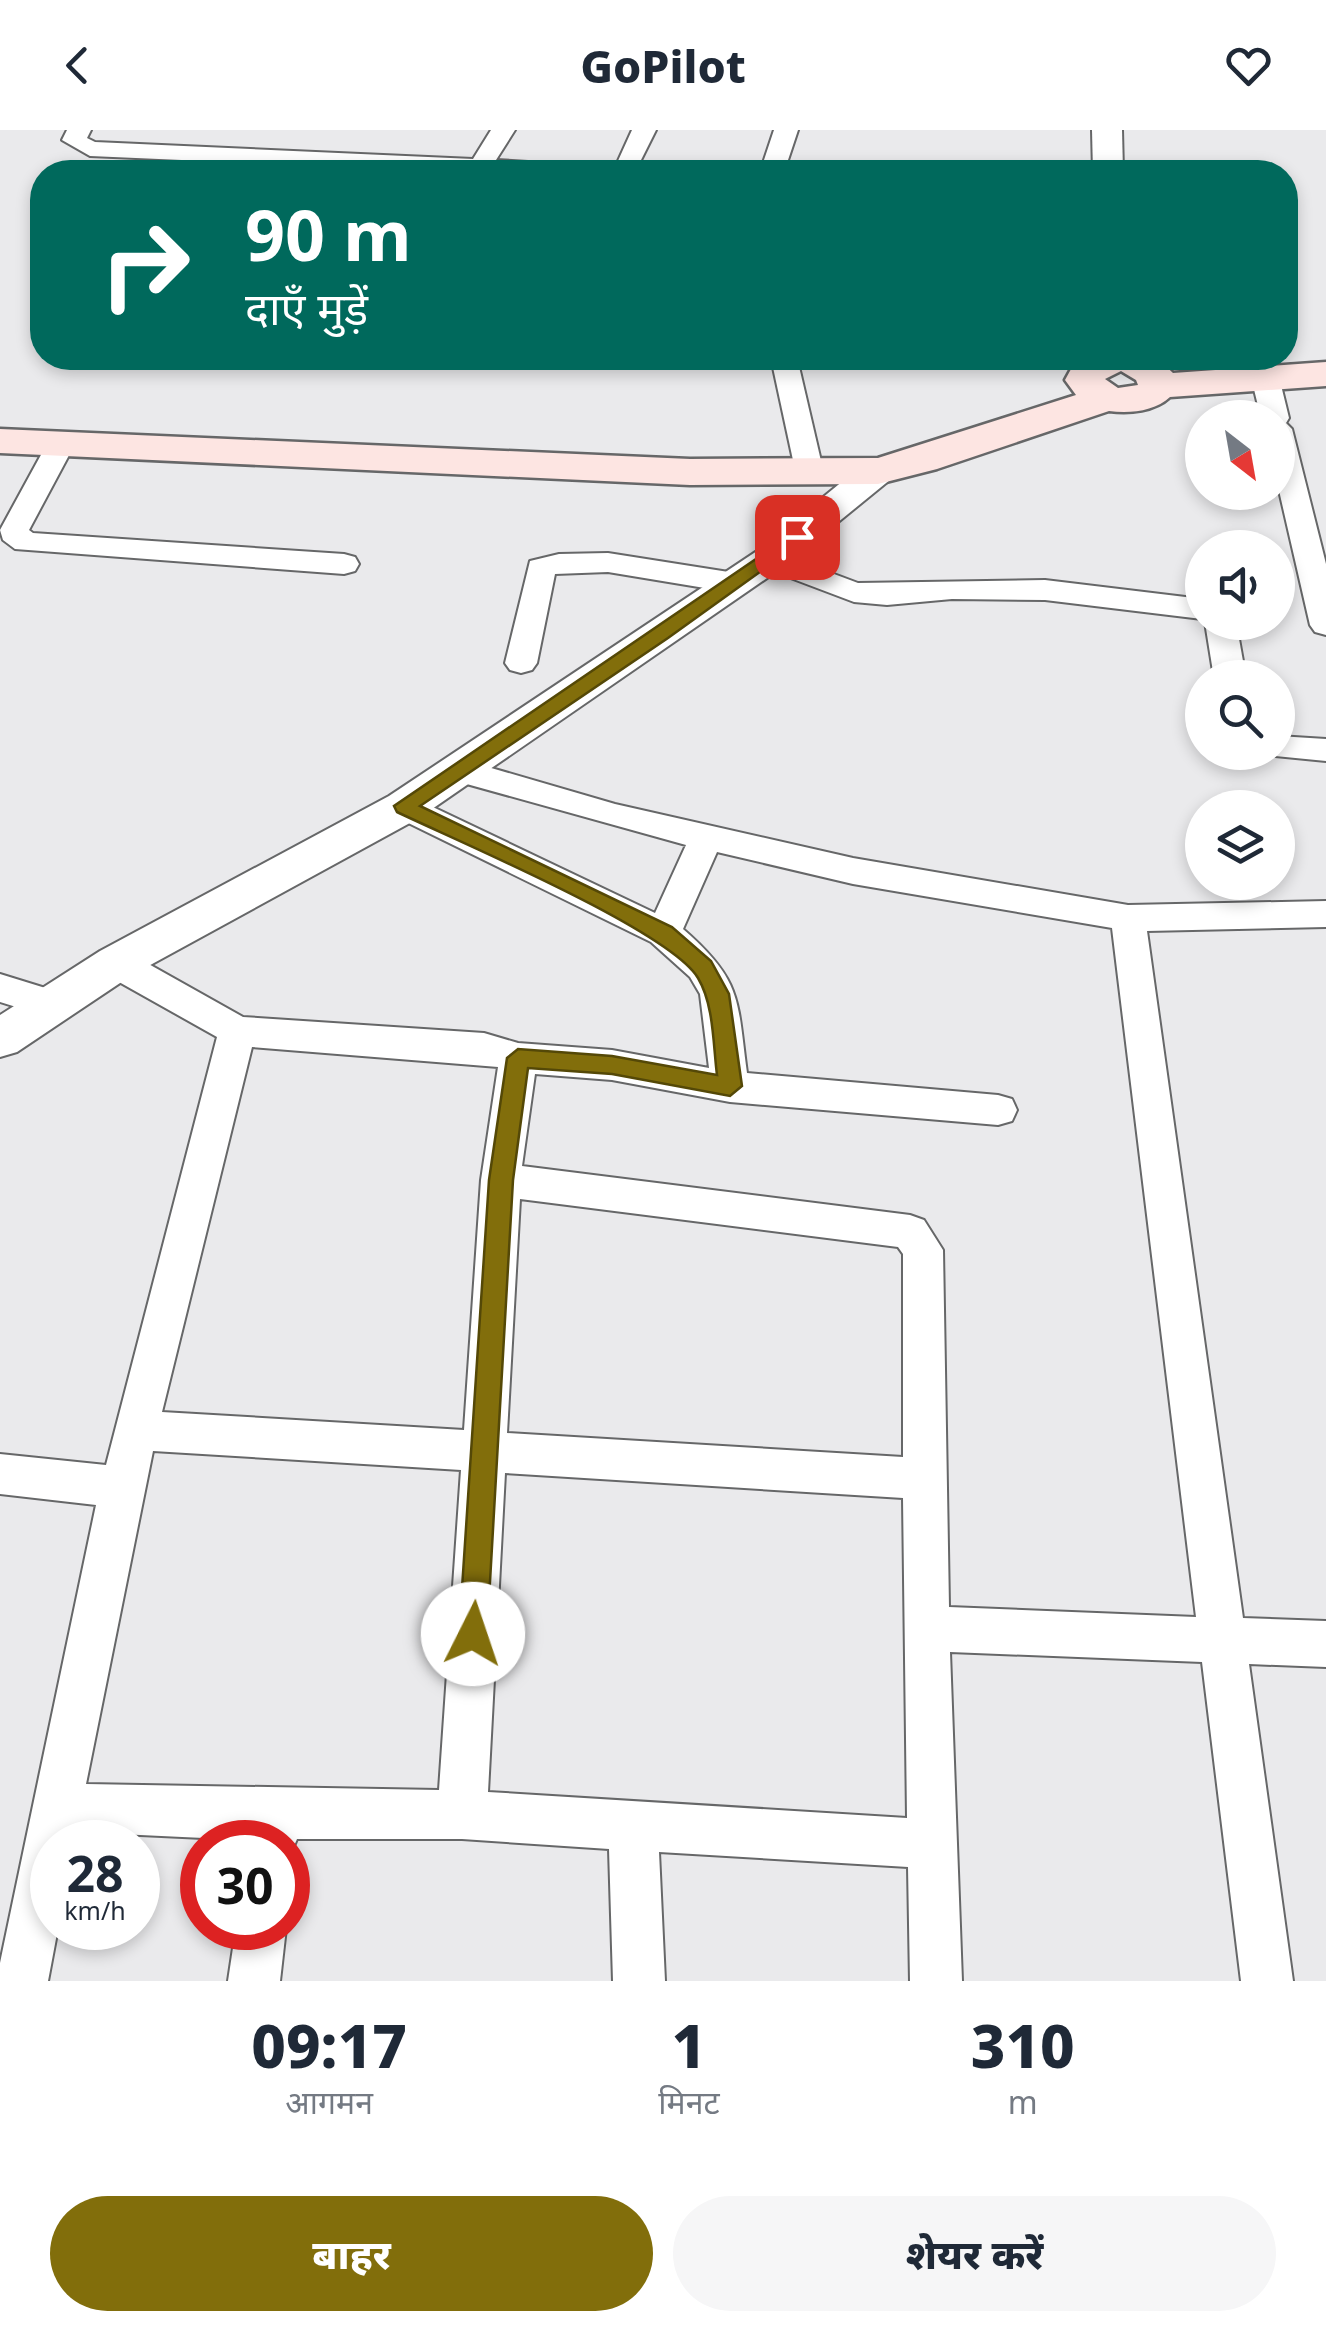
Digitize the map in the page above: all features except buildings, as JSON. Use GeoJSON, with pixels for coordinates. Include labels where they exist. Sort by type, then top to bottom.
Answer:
{"type":"FeatureCollection","features":[{"type":"Feature","properties":{"kind":"main road"},"geometry":{"type":"LineString","coordinates":[[1149,370],[1158,386],[1326,374]]}},
{"type":"Feature","properties":{"kind":"main road"},"geometry":{"type":"LineString","coordinates":[[0,441],[690,472],[878,471],[922,460],[1115,372]]}},
{"type":"Feature","properties":{"kind":"street"},"geometry":{"type":"LineString","coordinates":[[79,130],[74,140],[90,148],[384,160]]}},
{"type":"Feature","properties":{"kind":"street"},"geometry":{"type":"LineString","coordinates":[[484,160],[503,130]]}},
{"type":"Feature","properties":{"kind":"street"},"geometry":{"type":"LineString","coordinates":[[630,160],[644,130]]}},
{"type":"Feature","properties":{"kind":"street"},"geometry":{"type":"LineString","coordinates":[[776,160],[786,130]]}},
{"type":"Feature","properties":{"kind":"street"},"geometry":{"type":"LineString","coordinates":[[1107,130],[1108,160]]}},
{"type":"Feature","properties":{"kind":"street"},"geometry":{"type":"LineString","coordinates":[[787,370],[810,474]]}},
{"type":"Feature","properties":{"kind":"street"},"geometry":{"type":"LineString","coordinates":[[1265,377],[1271,400]]}},
{"type":"Feature","properties":{"kind":"street"},"geometry":{"type":"LineString","coordinates":[[62,442],[13,533],[26,542],[344,564]]}},
{"type":"Feature","properties":{"kind":"street"},"geometry":{"type":"LineString","coordinates":[[0,1039],[116,963],[404,806],[770,559],[878,471]]}},
{"type":"Feature","properties":{"kind":"street"},"geometry":{"type":"LineString","coordinates":[[1295,498],[1326,625]]}},
{"type":"Feature","properties":{"kind":"street"},"geometry":{"type":"LineString","coordinates":[[770,559],[854,592],[887,595],[952,589],[1044,590],[1185,607]]}},
{"type":"Feature","properties":{"kind":"street"},"geometry":{"type":"LineString","coordinates":[[521,663],[542,568],[555,562],[587,562],[735,583]]}},
{"type":"Feature","properties":{"kind":"street"},"geometry":{"type":"LineString","coordinates":[[1295,748],[1326,750]]}},
{"type":"Feature","properties":{"kind":"street"},"geometry":{"type":"LineString","coordinates":[[457,770],[706,837],[853,871],[1128,918],[1326,914]]}},
{"type":"Feature","properties":{"kind":"street"},"geometry":{"type":"LineString","coordinates":[[404,806],[664,933],[703,967],[718,994],[730,1086]]}},
{"type":"Feature","properties":{"kind":"street"},"geometry":{"type":"LineString","coordinates":[[664,933],[706,837]]}},
{"type":"Feature","properties":{"kind":"street"},"geometry":{"type":"LineString","coordinates":[[1128,918],[1267,1981]]}},
{"type":"Feature","properties":{"kind":"street"},"geometry":{"type":"LineString","coordinates":[[116,963],[237,1031],[484,1048],[518,1058],[612,1065],[730,1086],[998,1110]]}},
{"type":"Feature","properties":{"kind":"street"},"geometry":{"type":"LineString","coordinates":[[0,988],[55,1005]]}},
{"type":"Feature","properties":{"kind":"street"},"geometry":{"type":"LineString","coordinates":[[22,1981],[122,1486],[237,1031]]}},
{"type":"Feature","properties":{"kind":"street"},"geometry":{"type":"LineString","coordinates":[[462,1815],[501,1180],[518,1058]]}},
{"type":"Feature","properties":{"kind":"street"},"geometry":{"type":"LineString","coordinates":[[501,1180],[910,1232],[923,1250],[926,1629],[936,1981]]}},
{"type":"Feature","properties":{"kind":"street"},"geometry":{"type":"LineString","coordinates":[[136,1430],[925,1479]]}},
{"type":"Feature","properties":{"kind":"street"},"geometry":{"type":"LineString","coordinates":[[0,1474],[122,1486]]}},
{"type":"Feature","properties":{"kind":"street"},"geometry":{"type":"LineString","coordinates":[[926,1629],[1326,1644]]}},
{"type":"Feature","properties":{"kind":"street"},"geometry":{"type":"LineString","coordinates":[[57,1807],[191,1820]]}},
{"type":"Feature","properties":{"kind":"street"},"geometry":{"type":"LineString","coordinates":[[310,1826],[462,1815],[932,1844]]}},
{"type":"Feature","properties":{"kind":"street"},"geometry":{"type":"LineString","coordinates":[[633,1826],[639,1981]]}},
{"type":"Feature","properties":{"kind":"street"},"geometry":{"type":"LineString","coordinates":[[254,1981],[258,1950]]}},
{"type":"Feature","properties":{"kind":"route"},"geometry":{"type":"LineString","coordinates":[[473,1634],[501,1180],[518,1058],[612,1065],[730,1086],[718,994],[703,967],[664,933],[404,806],[662,634],[797,537]]}}]}
